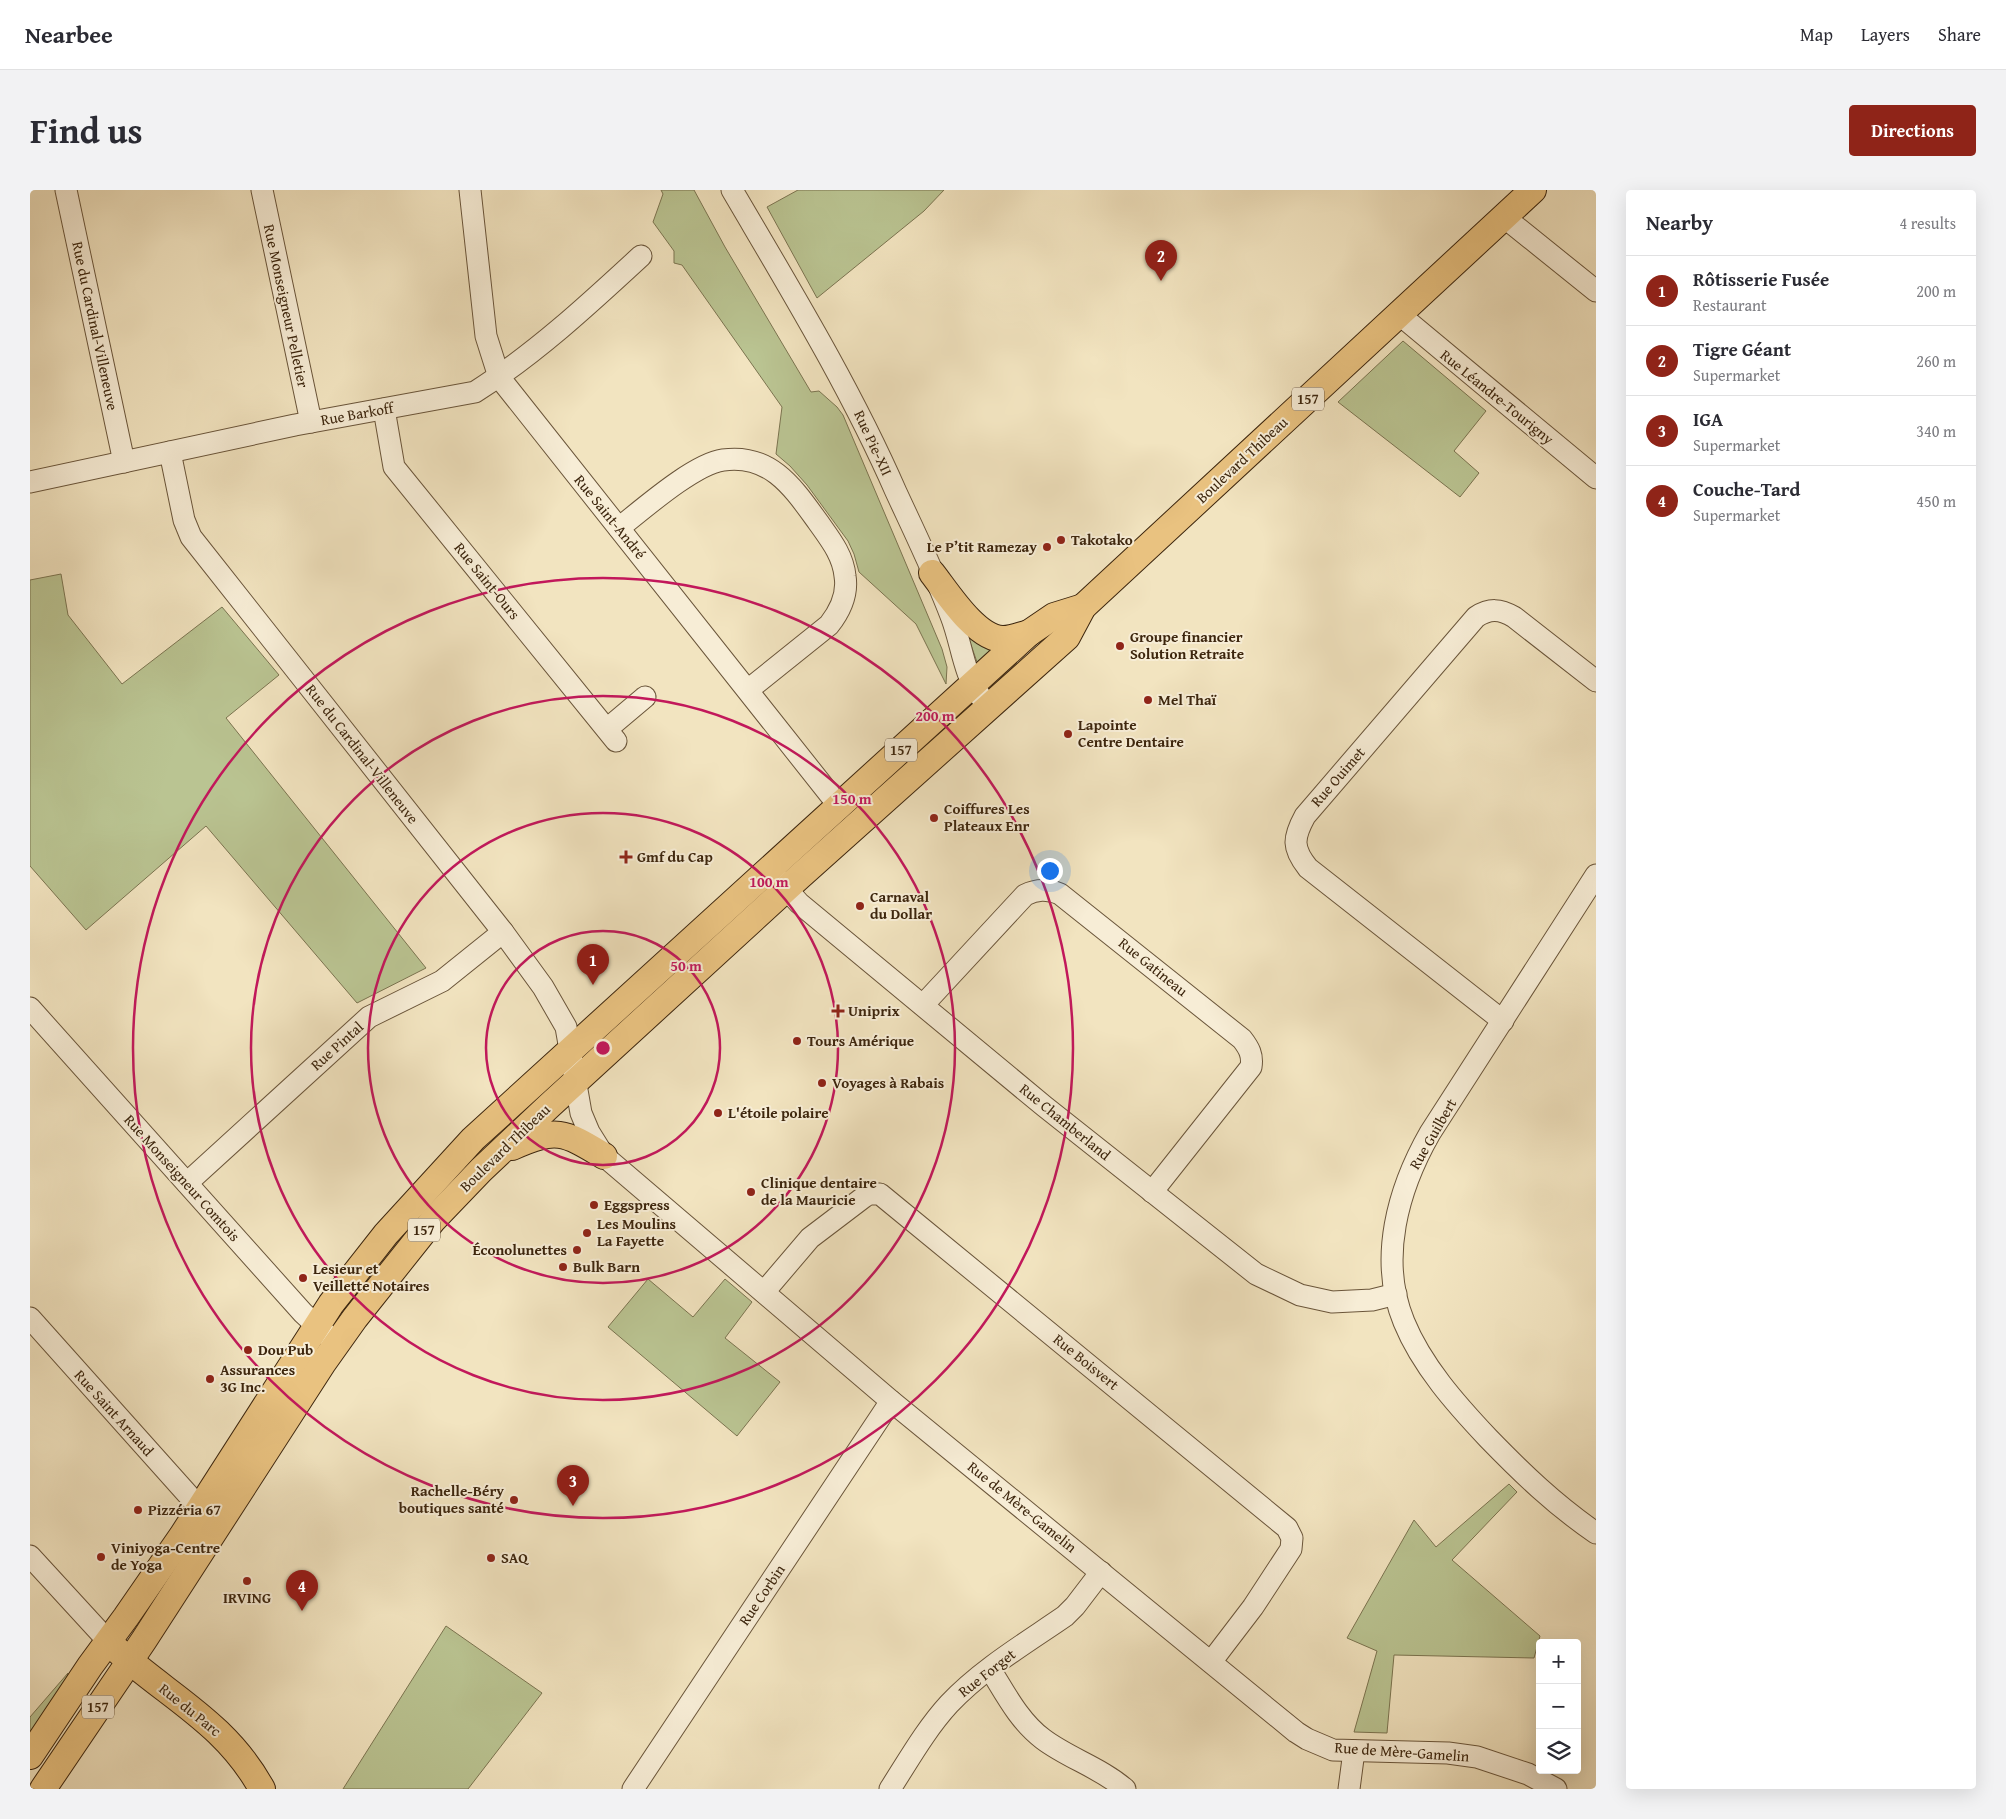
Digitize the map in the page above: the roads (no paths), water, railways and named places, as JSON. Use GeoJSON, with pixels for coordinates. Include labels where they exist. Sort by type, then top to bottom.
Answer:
{"type":"FeatureCollection","features":[{"type":"Feature","properties":{"kind":"main road","name":"Boulevard Thibeau"},"geometry":{"type":"LineString","coordinates":[[43,1789],[337,1344],[408,1248],[439,1213],[498,1153],[575,1082],[1067,636],[1083,607],[1533,190]]}},
{"type":"Feature","properties":{"kind":"main road"},"geometry":{"type":"LineString","coordinates":[[932,573],[969,619],[982,630],[1003,639],[1029,634]]}},
{"type":"Feature","properties":{"kind":"main road","name":"Boulevard Thibeau"},"geometry":{"type":"LineString","coordinates":[[30,1756],[90,1666],[176,1544],[331,1304],[386,1234],[420,1195],[473,1140],[570,1050],[1029,634],[1054,616],[1083,607]]}},
{"type":"Feature","properties":{"kind":"main road"},"geometry":{"type":"LineString","coordinates":[[498,1153],[536,1137],[555,1134],[577,1140],[604,1156]]}},
{"type":"Feature","properties":{"kind":"main road","name":"Rue du Parc"},"geometry":{"type":"LineString","coordinates":[[108,1642],[129,1661],[211,1724],[239,1755],[262,1789]]}},
{"type":"Feature","properties":{"kind":"street","name":"Rue du Cardinal-Villeneuve"},"geometry":{"type":"LineString","coordinates":[[66,190],[124,462]]}},
{"type":"Feature","properties":{"kind":"street","name":"Rue Monseigneur Pelletier"},"geometry":{"type":"LineString","coordinates":[[262,190],[311,422]]}},
{"type":"Feature","properties":{"kind":"street","name":"Rue Saint-André"},"geometry":{"type":"LineString","coordinates":[[470,190],[486,336],[499,377],[839,806]]}},
{"type":"Feature","properties":{"kind":"street","name":"Rue Pie-XII"},"geometry":{"type":"LineString","coordinates":[[739,192],[850,394],[884,463],[952,616],[972,686],[989,707]]}},
{"type":"Feature","properties":{"kind":"street"},"geometry":{"type":"LineString","coordinates":[[1504,217],[1596,291]]}},
{"type":"Feature","properties":{"kind":"street","name":"Rue Barkoff"},"geometry":{"type":"LineString","coordinates":[[30,482],[311,422],[475,392],[499,377],[583,310],[641,256]]}},
{"type":"Feature","properties":{"kind":"street","name":"Rue Léandre-Tourigny"},"geometry":{"type":"LineString","coordinates":[[1400,315],[1596,478]]}},
{"type":"Feature","properties":{"kind":"street","name":"Rue Saint-Ours"},"geometry":{"type":"LineString","coordinates":[[384,409],[394,467],[611,735],[645,697]]}},
{"type":"Feature","properties":{"kind":"street","name":"Rue du Cardinal-Villeneuve"},"geometry":{"type":"LineString","coordinates":[[170,452],[184,520],[191,537],[502,932],[543,987],[566,1028],[575,1082]]}},
{"type":"Feature","properties":{"kind":"street"},"geometry":{"type":"LineString","coordinates":[[619,528],[692,472],[714,462],[743,459],[760,464],[781,477],[795,489],[837,550],[846,577],[844,599],[829,625],[748,690]]}},
{"type":"Feature","properties":{"kind":"street","name":"Rue Ouimet"},"geometry":{"type":"LineString","coordinates":[[1503,1021],[1308,868],[1299,856],[1295,841],[1305,816],[1476,617],[1484,612],[1504,611],[1514,616],[1596,681]]}},
{"type":"Feature","properties":{"kind":"street","name":"Rue Chamberland"},"geometry":{"type":"LineString","coordinates":[[769,869],[799,903],[1044,1106],[1256,1274],[1292,1292],[1332,1302],[1372,1300],[1396,1294]]}},
{"type":"Feature","properties":{"kind":"street","name":"Rue Guilbert"},"geometry":{"type":"LineString","coordinates":[[1596,875],[1430,1133],[1407,1179],[1398,1211],[1393,1243],[1392,1266],[1403,1322],[1434,1374],[1459,1407],[1527,1478],[1596,1533]]}},
{"type":"Feature","properties":{"kind":"street","name":"Rue Gatineau"},"geometry":{"type":"LineString","coordinates":[[923,1005],[1024,895],[1033,891],[1051,890],[1060,894],[1242,1039],[1252,1057],[1250,1067],[1152,1192]]}},
{"type":"Feature","properties":{"kind":"street","name":"Rue Pintal"},"geometry":{"type":"LineString","coordinates":[[187,1183],[369,1017],[442,981],[502,932]]}},
{"type":"Feature","properties":{"kind":"street","name":"Rue Monseigneur Comtois"},"geometry":{"type":"LineString","coordinates":[[30,1008],[316,1327],[337,1344]]}},
{"type":"Feature","properties":{"kind":"street","name":"Rue de Mère-Gamelin"},"geometry":{"type":"LineString","coordinates":[[575,1082],[579,1105],[586,1126],[604,1156],[892,1401],[1211,1662],[1226,1677],[1307,1739],[1333,1750],[1470,1755],[1516,1769],[1556,1789]]}},
{"type":"Feature","properties":{"kind":"street","name":"Rue Boisvert"},"geometry":{"type":"LineString","coordinates":[[764,1292],[810,1238],[864,1197],[869,1194],[880,1194],[1287,1528],[1292,1538],[1291,1549],[1253,1607],[1211,1662]]}},
{"type":"Feature","properties":{"kind":"street","name":"Rue Saint Arnaud"},"geometry":{"type":"LineString","coordinates":[[30,1318],[199,1507]]}},
{"type":"Feature","properties":{"kind":"street","name":"Rue Corbin"},"geometry":{"type":"LineString","coordinates":[[633,1789],[892,1401]]}},
{"type":"Feature","properties":{"kind":"street"},"geometry":{"type":"LineString","coordinates":[[30,1556],[108,1642]]}},
{"type":"Feature","properties":{"kind":"street","name":"Rue Forget"},"geometry":{"type":"LineString","coordinates":[[890,1789],[933,1723],[949,1704],[990,1669],[1065,1616],[1101,1572]]}},
{"type":"Feature","properties":{"kind":"street"},"geometry":{"type":"LineString","coordinates":[[990,1669],[1014,1707],[1027,1724],[1043,1739],[1124,1789]]}},
{"type":"Feature","properties":{"kind":"street"},"geometry":{"type":"LineString","coordinates":[[1349,1789],[1354,1751]]}},
{"type":"Feature","properties":{"kind":"place","name":"Tigre Géant"},"geometry":{"type":"Point","coordinates":[1161,281]}},
{"type":"Feature","properties":{"kind":"place","name":"Takotako"},"geometry":{"type":"Point","coordinates":[1061,540]}},
{"type":"Feature","properties":{"kind":"place","name":"Le P’tit Ramezay"},"geometry":{"type":"Point","coordinates":[1047,547]}},
{"type":"Feature","properties":{"kind":"place","name":"Groupe financier Solution Retraite"},"geometry":{"type":"Point","coordinates":[1120,646]}},
{"type":"Feature","properties":{"kind":"place","name":"Mel Thaï"},"geometry":{"type":"Point","coordinates":[1148,700]}},
{"type":"Feature","properties":{"kind":"place","name":"Lapointe Centre Dentaire"},"geometry":{"type":"Point","coordinates":[1068,734]}},
{"type":"Feature","properties":{"kind":"place","name":"Coiffures Les Plateaux Enr"},"geometry":{"type":"Point","coordinates":[934,818]}},
{"type":"Feature","properties":{"kind":"place","name":"Gmf du Cap"},"geometry":{"type":"Point","coordinates":[626,857]}},
{"type":"Feature","properties":{"kind":"place","name":"Carnaval du Dollar"},"geometry":{"type":"Point","coordinates":[860,906]}},
{"type":"Feature","properties":{"kind":"place","name":"Rôtisserie Fusée"},"geometry":{"type":"Point","coordinates":[593,985]}},
{"type":"Feature","properties":{"kind":"place","name":"Uniprix"},"geometry":{"type":"Point","coordinates":[838,1011]}},
{"type":"Feature","properties":{"kind":"place","name":"Tours Amérique"},"geometry":{"type":"Point","coordinates":[797,1041]}},
{"type":"Feature","properties":{"kind":"place","name":"Voyages à Rabais"},"geometry":{"type":"Point","coordinates":[822,1083]}},
{"type":"Feature","properties":{"kind":"place","name":"L'étoile polaire"},"geometry":{"type":"Point","coordinates":[718,1113]}},
{"type":"Feature","properties":{"kind":"place","name":"Clinique dentaire de la Mauricie"},"geometry":{"type":"Point","coordinates":[751,1192]}},
{"type":"Feature","properties":{"kind":"place","name":"Eggspress"},"geometry":{"type":"Point","coordinates":[594,1205]}},
{"type":"Feature","properties":{"kind":"place","name":"Les Moulins La Fayette"},"geometry":{"type":"Point","coordinates":[587,1233]}},
{"type":"Feature","properties":{"kind":"place","name":"Éconolunettes"},"geometry":{"type":"Point","coordinates":[577,1250]}},
{"type":"Feature","properties":{"kind":"place","name":"Bulk Barn"},"geometry":{"type":"Point","coordinates":[563,1267]}},
{"type":"Feature","properties":{"kind":"place","name":"Lesieur et Veillette Notaires"},"geometry":{"type":"Point","coordinates":[303,1278]}},
{"type":"Feature","properties":{"kind":"place","name":"Dou Pub"},"geometry":{"type":"Point","coordinates":[248,1350]}},
{"type":"Feature","properties":{"kind":"place","name":"Assurances 3G Inc."},"geometry":{"type":"Point","coordinates":[210,1379]}},
{"type":"Feature","properties":{"kind":"place","name":"Rachelle-Béry boutiques santé"},"geometry":{"type":"Point","coordinates":[514,1500]}},
{"type":"Feature","properties":{"kind":"place","name":"IGA"},"geometry":{"type":"Point","coordinates":[573,1506]}},
{"type":"Feature","properties":{"kind":"place","name":"Pizzéria 67"},"geometry":{"type":"Point","coordinates":[138,1510]}},
{"type":"Feature","properties":{"kind":"place","name":"Viniyoga-Centre de Yoga"},"geometry":{"type":"Point","coordinates":[101,1557]}},
{"type":"Feature","properties":{"kind":"place","name":"SAQ"},"geometry":{"type":"Point","coordinates":[491,1558]}},
{"type":"Feature","properties":{"kind":"place","name":"IRVING"},"geometry":{"type":"Point","coordinates":[247,1581]}},
{"type":"Feature","properties":{"kind":"place","name":"Couche-Tard"},"geometry":{"type":"Point","coordinates":[302,1611]}}]}
